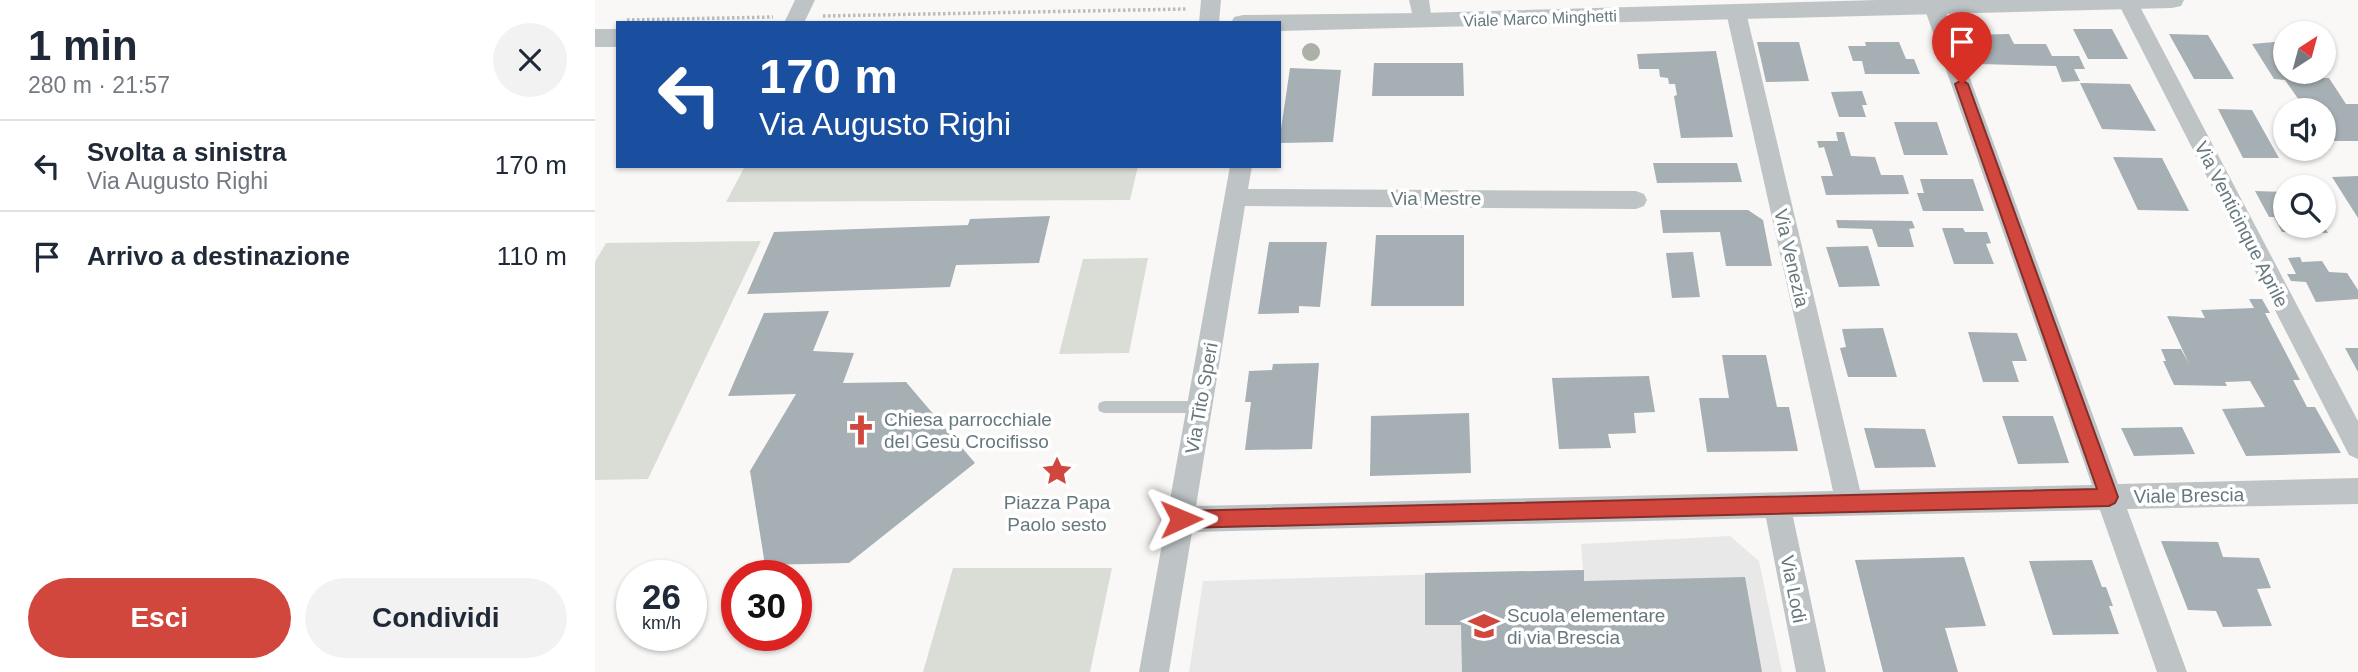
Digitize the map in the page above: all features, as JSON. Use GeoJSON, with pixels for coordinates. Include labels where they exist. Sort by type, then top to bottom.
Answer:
{"type":"FeatureCollection","features":[{"type":"Feature","properties":{"kind":"street"},"geometry":{"type":"LineString","coordinates":[[1209,21],[1210,0]]}},
{"type":"Feature","properties":{"kind":"street","name":"Viale Marco Minghetti"},"geometry":{"type":"LineString","coordinates":[[1273,21],[1420,11],[1736,12],[2172,0]]}},
{"type":"Feature","properties":{"kind":"street","name":"Via Venticinque Aprile"},"geometry":{"type":"LineString","coordinates":[[2127,2],[2358,447]]}},
{"type":"Feature","properties":{"kind":"street"},"geometry":{"type":"LineString","coordinates":[[1934,7],[2172,672]]}},
{"type":"Feature","properties":{"kind":"street","name":"Via Venezia"},"geometry":{"type":"LineString","coordinates":[[1736,12],[1849,503]]}},
{"type":"Feature","properties":{"kind":"street"},"geometry":{"type":"LineString","coordinates":[[595,38],[616,30]]}},
{"type":"Feature","properties":{"kind":"street","name":"Via Tito Speri"},"geometry":{"type":"LineString","coordinates":[[1154,672],[1241,168]]}},
{"type":"Feature","properties":{"kind":"street","name":"Via Mestre"},"geometry":{"type":"LineString","coordinates":[[1235,197],[1636,200]]}},
{"type":"Feature","properties":{"kind":"street","name":"Viale Brescia"},"geometry":{"type":"LineString","coordinates":[[1181,519],[2358,491]]}},
{"type":"Feature","properties":{"kind":"street","name":"Via Lodi"},"geometry":{"type":"LineString","coordinates":[[1777,505],[1811,672]]}},
{"type":"Feature","properties":{"kind":"lane"},"geometry":{"type":"LineString","coordinates":[[1104,407],[1200,407]]}},
{"type":"Feature","properties":{"kind":"path"},"geometry":{"type":"LineString","coordinates":[[710,21],[799,13]]}},
{"type":"Feature","properties":{"kind":"shaded area"},"geometry":{"type":"Polygon","coordinates":[[[744,168],[1138,168],[1130,200],[726,202],[744,168]]]}},
{"type":"Feature","properties":{"kind":"shaded area"},"geometry":{"type":"Polygon","coordinates":[[[761,241],[648,479],[595,480],[595,262],[606,243],[761,241]]]}},
{"type":"Feature","properties":{"kind":"shaded area"},"geometry":{"type":"Polygon","coordinates":[[[1148,258],[1129,353],[1059,354],[1083,259],[1148,258]]]}},
{"type":"Feature","properties":{"kind":"shaded area","name":"Scuola elementare di via Brescia"},"geometry":{"type":"Polygon","coordinates":[[[1730,536],[1759,561],[1782,672],[1189,672],[1203,581],[1583,570],[1581,544],[1730,536]]]}},
{"type":"Feature","properties":{"kind":"shaded area"},"geometry":{"type":"Polygon","coordinates":[[[953,568],[1112,568],[1090,672],[923,672],[953,568]]]}},
{"type":"Feature","properties":{"kind":"building"},"geometry":{"type":"Polygon","coordinates":[[[2073,29],[2112,29],[2128,59],[2088,59],[2073,29]]]}},
{"type":"Feature","properties":{"kind":"building"},"geometry":{"type":"Polygon","coordinates":[[[2009,34],[2014,44],[2046,44],[2052,56],[2079,56],[2085,69],[2074,69],[2080,81],[2062,82],[2056,66],[1978,64],[1966,35],[2009,34]]]}},
{"type":"Feature","properties":{"kind":"building"},"geometry":{"type":"Polygon","coordinates":[[[2169,34],[2208,35],[2234,79],[2194,79],[2169,34]]]}},
{"type":"Feature","properties":{"kind":"building"},"geometry":{"type":"Polygon","coordinates":[[[1757,42],[1799,42],[1809,81],[1766,82],[1757,42]]]}},
{"type":"Feature","properties":{"kind":"building"},"geometry":{"type":"Polygon","coordinates":[[[1865,42],[1899,42],[1906,59],[1914,59],[1920,74],[1865,74],[1862,61],[1853,61],[1848,46],[1866,46],[1865,42]]]}},
{"type":"Feature","properties":{"kind":"building"},"geometry":{"type":"Polygon","coordinates":[[[2273,42],[2273,77],[2252,44],[2273,42]]]}},
{"type":"Feature","properties":{"kind":"building"},"geometry":{"type":"Polygon","coordinates":[[[1716,51],[1733,137],[1681,138],[1674,96],[1677,95],[1675,84],[1669,84],[1668,78],[1660,77],[1659,69],[1639,69],[1637,54],[1716,51]]]}},
{"type":"Feature","properties":{"kind":"building"},"geometry":{"type":"Polygon","coordinates":[[[1374,63],[1463,63],[1464,96],[1372,96],[1374,63]]]}},
{"type":"Feature","properties":{"kind":"building"},"geometry":{"type":"Polygon","coordinates":[[[1290,68],[1341,70],[1333,142],[1281,143],[1290,68]]]}},
{"type":"Feature","properties":{"kind":"building"},"geometry":{"type":"Polygon","coordinates":[[[2080,83],[2130,84],[2156,131],[2102,129],[2080,83]]]}},
{"type":"Feature","properties":{"kind":"building"},"geometry":{"type":"Polygon","coordinates":[[[2288,84],[2333,84],[2346,104],[2358,104],[2358,141],[2336,141],[2336,98],[2298,98],[2288,84]]]}},
{"type":"Feature","properties":{"kind":"building"},"geometry":{"type":"Polygon","coordinates":[[[1862,91],[1867,105],[1862,105],[1866,117],[1839,117],[1831,92],[1862,91]]]}},
{"type":"Feature","properties":{"kind":"building"},"geometry":{"type":"Polygon","coordinates":[[[2218,109],[2252,110],[2273,147],[2273,158],[2243,158],[2218,109]]]}},
{"type":"Feature","properties":{"kind":"building"},"geometry":{"type":"Polygon","coordinates":[[[1894,122],[1937,122],[1948,155],[1904,155],[1894,122]]]}},
{"type":"Feature","properties":{"kind":"building"},"geometry":{"type":"Polygon","coordinates":[[[1836,132],[1844,132],[1851,156],[1875,157],[1881,175],[1903,175],[1909,194],[1826,195],[1821,176],[1833,176],[1824,147],[1819,148],[1817,141],[1838,141],[1836,132]]]}},
{"type":"Feature","properties":{"kind":"building"},"geometry":{"type":"Polygon","coordinates":[[[2113,157],[2162,158],[2189,211],[2138,210],[2113,157]]]}},
{"type":"Feature","properties":{"kind":"building"},"geometry":{"type":"Polygon","coordinates":[[[1653,163],[1737,163],[1742,182],[1657,183],[1653,163]]]}},
{"type":"Feature","properties":{"kind":"building"},"geometry":{"type":"Polygon","coordinates":[[[2358,176],[2358,218],[2336,183],[2336,177],[2358,176]]]}},
{"type":"Feature","properties":{"kind":"building"},"geometry":{"type":"Polygon","coordinates":[[[1920,179],[1973,179],[1984,211],[1923,211],[1917,193],[1924,193],[1920,179]]]}},
{"type":"Feature","properties":{"kind":"building"},"geometry":{"type":"Polygon","coordinates":[[[2255,191],[2273,192],[2273,217],[2269,217],[2255,191]]]}},
{"type":"Feature","properties":{"kind":"building"},"geometry":{"type":"Polygon","coordinates":[[[1660,210],[1748,210],[1763,220],[1772,266],[1726,266],[1720,232],[1663,233],[1660,210]]]}},
{"type":"Feature","properties":{"kind":"building"},"geometry":{"type":"Polygon","coordinates":[[[1050,216],[1039,263],[956,265],[950,287],[747,294],[774,232],[968,225],[970,219],[1050,216]]]}},
{"type":"Feature","properties":{"kind":"building"},"geometry":{"type":"Polygon","coordinates":[[[1836,220],[1912,221],[1915,228],[1909,229],[1914,247],[1878,247],[1872,229],[1838,228],[1836,220]]]}},
{"type":"Feature","properties":{"kind":"building"},"geometry":{"type":"Polygon","coordinates":[[[1942,228],[1987,232],[1991,243],[1986,244],[1994,264],[1954,264],[1942,228]]]}},
{"type":"Feature","properties":{"kind":"building"},"geometry":{"type":"Polygon","coordinates":[[[1376,235],[1464,235],[1464,306],[1371,306],[1376,235]]]}},
{"type":"Feature","properties":{"kind":"building"},"geometry":{"type":"Polygon","coordinates":[[[1269,242],[1327,242],[1320,307],[1299,306],[1299,313],[1258,314],[1269,242]]]}},
{"type":"Feature","properties":{"kind":"building"},"geometry":{"type":"Polygon","coordinates":[[[1868,246],[1880,286],[1839,287],[1826,247],[1868,246]]]}},
{"type":"Feature","properties":{"kind":"building"},"geometry":{"type":"Polygon","coordinates":[[[1693,252],[1700,297],[1672,298],[1666,253],[1693,252]]]}},
{"type":"Feature","properties":{"kind":"building"},"geometry":{"type":"Polygon","coordinates":[[[2300,257],[2302,262],[2322,261],[2329,272],[2347,273],[2358,290],[2358,299],[2316,302],[2306,282],[2291,281],[2287,274],[2296,274],[2288,258],[2300,257]]]}},
{"type":"Feature","properties":{"kind":"building"},"geometry":{"type":"Polygon","coordinates":[[[2249,299],[2262,299],[2270,313],[2265,313],[2300,380],[2293,380],[2307,407],[2315,407],[2341,453],[2246,456],[2222,409],[2265,407],[2250,381],[2225,382],[2227,386],[2174,385],[2163,361],[2166,361],[2161,349],[2181,349],[2189,364],[2167,316],[2205,318],[2201,310],[2254,308],[2249,299]]]}},
{"type":"Feature","properties":{"kind":"building","name":"Chiesa parrocchiale del Gesù Crocifisso"},"geometry":{"type":"Polygon","coordinates":[[[829,311],[813,351],[854,353],[843,383],[906,382],[975,463],[849,563],[812,564],[812,560],[764,560],[750,471],[796,394],[728,396],[764,313],[829,311]]]}},
{"type":"Feature","properties":{"kind":"building"},"geometry":{"type":"Polygon","coordinates":[[[1883,328],[1897,377],[1848,377],[1840,348],[1846,347],[1842,329],[1883,328]]]}},
{"type":"Feature","properties":{"kind":"building"},"geometry":{"type":"Polygon","coordinates":[[[1968,332],[2017,333],[2027,361],[2012,361],[2019,382],[1983,382],[1968,332]]]}},
{"type":"Feature","properties":{"kind":"building"},"geometry":{"type":"Polygon","coordinates":[[[2345,348],[2358,348],[2358,372],[2345,348]]]}},
{"type":"Feature","properties":{"kind":"building"},"geometry":{"type":"Polygon","coordinates":[[[1722,355],[1766,355],[1777,407],[1789,407],[1798,451],[1707,452],[1699,398],[1729,398],[1722,355]]]}},
{"type":"Feature","properties":{"kind":"building"},"geometry":{"type":"Polygon","coordinates":[[[1319,363],[1312,449],[1245,450],[1251,402],[1245,402],[1249,371],[1272,370],[1273,364],[1319,363]]]}},
{"type":"Feature","properties":{"kind":"building"},"geometry":{"type":"Polygon","coordinates":[[[1649,376],[1655,412],[1634,413],[1636,433],[1608,434],[1611,448],[1559,449],[1552,378],[1649,376]]]}},
{"type":"Feature","properties":{"kind":"building"},"geometry":{"type":"Polygon","coordinates":[[[1469,413],[1471,473],[1370,476],[1371,416],[1469,413]]]}},
{"type":"Feature","properties":{"kind":"building"},"geometry":{"type":"Polygon","coordinates":[[[2002,416],[2053,416],[2069,463],[2018,464],[2002,416]]]}},
{"type":"Feature","properties":{"kind":"building"},"geometry":{"type":"Polygon","coordinates":[[[2182,427],[2195,454],[2134,456],[2121,428],[2182,427]]]}},
{"type":"Feature","properties":{"kind":"building"},"geometry":{"type":"Polygon","coordinates":[[[1864,428],[1925,429],[1936,467],[1875,468],[1864,428]]]}},
{"type":"Feature","properties":{"kind":"building"},"geometry":{"type":"Polygon","coordinates":[[[2161,541],[2218,542],[2223,557],[2259,558],[2271,588],[2257,589],[2272,626],[2223,627],[2216,611],[2188,610],[2161,541]]]}},
{"type":"Feature","properties":{"kind":"building"},"geometry":{"type":"Polygon","coordinates":[[[1964,557],[1986,626],[1945,628],[1958,672],[1883,672],[1855,560],[1964,557]]]}},
{"type":"Feature","properties":{"kind":"building"},"geometry":{"type":"Polygon","coordinates":[[[2092,560],[2102,587],[2106,587],[2113,606],[2109,606],[2119,634],[2053,635],[2029,561],[2092,560]]]}},
{"type":"Feature","properties":{"kind":"building"},"geometry":{"type":"Polygon","coordinates":[[[1584,570],[1584,581],[1745,577],[1762,672],[1462,672],[1461,625],[1425,625],[1425,573],[1584,570]]]}},
{"type":"Feature","properties":{"kind":"place","name":"Chiesa parrocchiale del Gesù Crocifisso"},"geometry":{"type":"Point","coordinates":[861,430]}},
{"type":"Feature","properties":{"kind":"place","name":"Piazza Papa Paolo sesto"},"geometry":{"type":"Point","coordinates":[1057,471]}},
{"type":"Feature","properties":{"kind":"place","name":"Scuola elementare di via Brescia"},"geometry":{"type":"Point","coordinates":[1484,626]}},
{"type":"Feature","properties":{"kind":"route"},"geometry":{"type":"LineString","coordinates":[[1181,519],[2109,497],[1962,84]]}}]}
